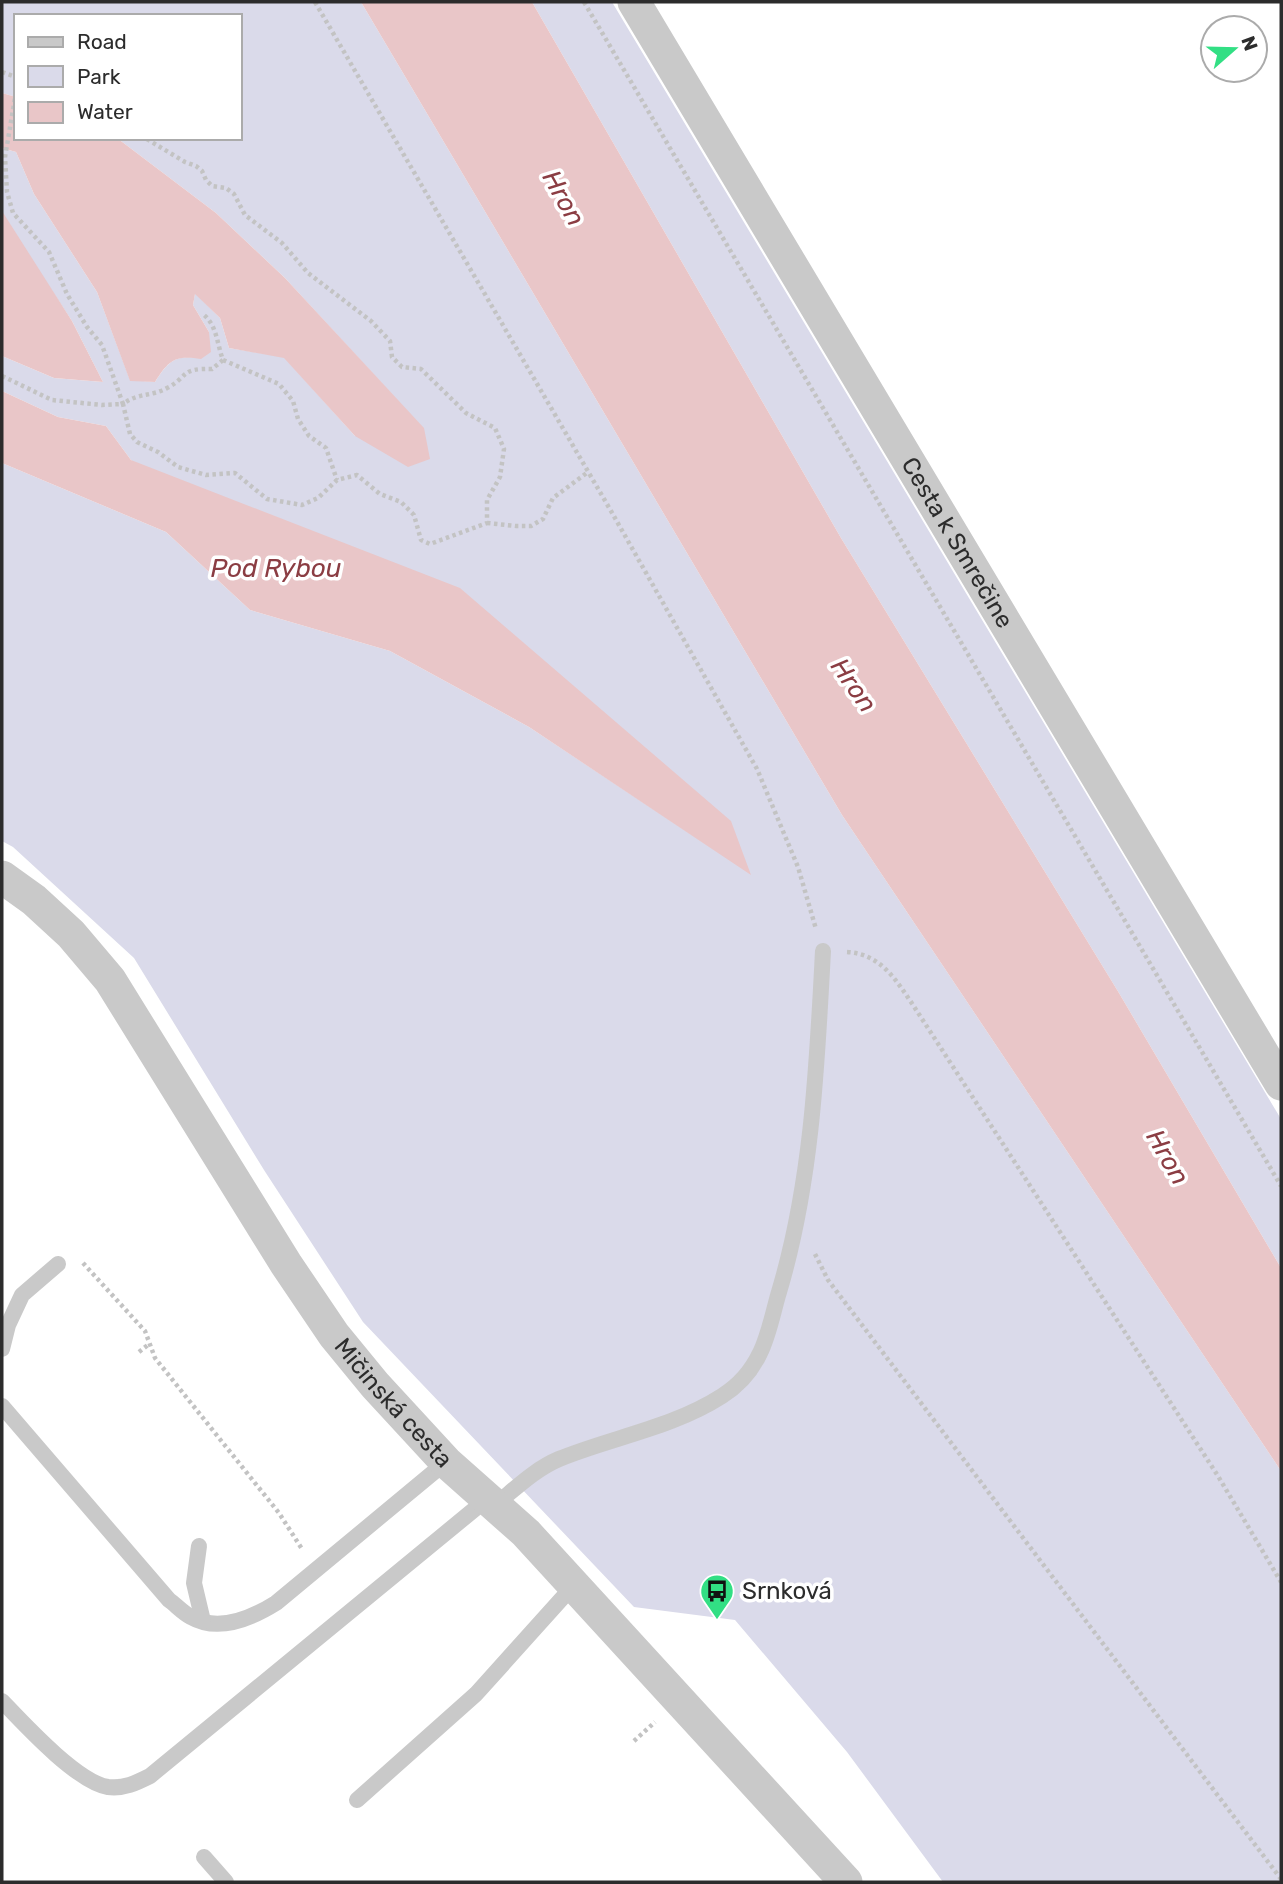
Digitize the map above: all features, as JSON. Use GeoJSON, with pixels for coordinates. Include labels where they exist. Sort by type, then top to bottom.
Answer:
{"type":"FeatureCollection","features":[{"type":"Feature","properties":{"kind":"street","name":"Cesta k Smrečine"},"geometry":{"type":"LineString","coordinates":[[634,2],[1281,1084]]}},
{"type":"Feature","properties":{"kind":"street","name":"Mičinská cesta"},"geometry":{"type":"LineString","coordinates":[[2,877],[44,908],[71,934],[110,980],[286,1264],[334,1335],[375,1385],[446,1462],[526,1532],[840,1880]]}},
{"type":"Feature","properties":{"kind":"lane"},"geometry":{"type":"LineString","coordinates":[[2,1701],[38,1739],[84,1776],[106,1787],[128,1787],[150,1776],[491,1502],[557,1460],[681,1418],[723,1396],[743,1380],[761,1353],[788,1261],[801,1199],[815,1075],[823,951]]}},
{"type":"Feature","properties":{"kind":"lane"},"geometry":{"type":"LineString","coordinates":[[2,1349],[8,1325],[22,1295],[58,1264]]}},
{"type":"Feature","properties":{"kind":"lane"},"geometry":{"type":"LineString","coordinates":[[2,1406],[169,1600],[192,1618],[204,1622],[229,1623],[252,1618],[276,1603],[446,1462]]}},
{"type":"Feature","properties":{"kind":"lane"},"geometry":{"type":"LineString","coordinates":[[199,1546],[194,1583],[204,1622]]}},
{"type":"Feature","properties":{"kind":"lane"},"geometry":{"type":"LineString","coordinates":[[357,1800],[476,1694],[574,1585]]}},
{"type":"Feature","properties":{"kind":"lane"},"geometry":{"type":"LineString","coordinates":[[204,1857],[226,1882]]}},
{"type":"Feature","properties":{"kind":"path"},"geometry":{"type":"LineString","coordinates":[[315,2],[757,769],[798,867],[823,951],[857,953],[880,962],[894,978],[1218,1476],[1281,1583]]}},
{"type":"Feature","properties":{"kind":"path"},"geometry":{"type":"LineString","coordinates":[[583,2],[1281,1186]]}},
{"type":"Feature","properties":{"kind":"path"},"geometry":{"type":"LineString","coordinates":[[14,105],[6,151],[7,192],[13,213],[49,252],[67,294],[104,351],[119,391],[130,434],[137,442],[158,452],[178,467],[206,475],[235,473],[267,499],[302,505],[318,498],[337,480],[357,475],[380,494],[401,502],[414,515],[421,540],[429,544],[487,523],[531,526],[543,519],[553,498],[588,472]]}},
{"type":"Feature","properties":{"kind":"path"},"geometry":{"type":"LineString","coordinates":[[148,140],[196,166],[212,186],[226,188],[234,194],[245,215],[282,243],[308,272],[371,321],[390,341],[392,357],[402,367],[421,369],[466,412],[495,428],[504,449],[500,477],[487,500],[487,523]]}},
{"type":"Feature","properties":{"kind":"path"},"geometry":{"type":"LineString","coordinates":[[204,315],[215,328],[223,360]]}},
{"type":"Feature","properties":{"kind":"path"},"geometry":{"type":"LineString","coordinates":[[223,360],[279,384],[293,401],[298,419],[309,436],[326,447],[337,480]]}},
{"type":"Feature","properties":{"kind":"path"},"geometry":{"type":"LineString","coordinates":[[2,376],[52,400],[102,405],[123,404],[134,396],[168,388],[185,372],[199,368],[212,369],[223,360]]}},
{"type":"Feature","properties":{"kind":"path"},"geometry":{"type":"LineString","coordinates":[[809,1244],[828,1280],[1281,1879]]}},
{"type":"Feature","properties":{"kind":"path"},"geometry":{"type":"LineString","coordinates":[[58,1264],[83,1263],[145,1331],[155,1358],[279,1513],[317,1569]]}},
{"type":"Feature","properties":{"kind":"path"},"geometry":{"type":"LineString","coordinates":[[139,1352],[150,1344]]}},
{"type":"Feature","properties":{"kind":"path"},"geometry":{"type":"LineString","coordinates":[[634,1741],[647,1730]]}},
{"type":"Feature","properties":{"kind":"green space"},"geometry":{"type":"Polygon","coordinates":[[[2,2],[361,2],[842,815],[1281,1471],[1281,1882],[943,1882],[847,1752],[735,1620],[634,1607],[363,1322],[264,1170],[134,958],[13,847],[2,841],[2,463],[166,532],[250,610],[390,651],[529,727],[751,874],[131,460],[106,426],[58,417],[2,391],[2,356],[54,378],[103,382],[72,321],[3,216],[2,148],[16,152],[34,194],[97,292],[130,380],[155,382],[169,364],[179,358],[201,358],[209,332],[193,305],[195,293],[220,318],[229,348],[284,357],[355,436],[423,428],[285,278],[216,213],[120,140],[242,140],[242,14],[14,14],[14,96],[2,93],[2,2]]]}},
{"type":"Feature","properties":{"kind":"green space"},"geometry":{"type":"Polygon","coordinates":[[[532,2],[612,2],[1281,1119],[1281,1268],[1119,993],[841,538],[532,2]]]}},
{"type":"Feature","properties":{"kind":"water","name":"Hron"},"geometry":{"type":"Polygon","coordinates":[[[361,2],[532,2],[841,538],[1119,993],[1281,1268],[1281,1471],[842,815],[361,2]]]}},
{"type":"Feature","properties":{"kind":"water"},"geometry":{"type":"Polygon","coordinates":[[[2,93],[14,96],[14,140],[120,140],[216,213],[285,278],[424,428],[430,459],[408,467],[355,436],[284,358],[229,348],[220,318],[195,294],[193,305],[209,332],[211,352],[201,359],[185,358],[174,361],[155,382],[130,381],[97,292],[34,194],[16,152],[2,148],[2,93]]]}},
{"type":"Feature","properties":{"kind":"water"},"geometry":{"type":"Polygon","coordinates":[[[2,211],[72,321],[103,382],[54,378],[2,356],[2,211]]]}},
{"type":"Feature","properties":{"kind":"water","name":"Pod Rybou"},"geometry":{"type":"Polygon","coordinates":[[[2,391],[58,417],[106,426],[131,460],[460,588],[731,821],[751,875],[529,727],[390,651],[250,610],[166,532],[2,463],[2,391]]]}},
{"type":"Feature","properties":{"kind":"place","name":"Srnková"},"geometry":{"type":"Point","coordinates":[717,1621]}}]}
